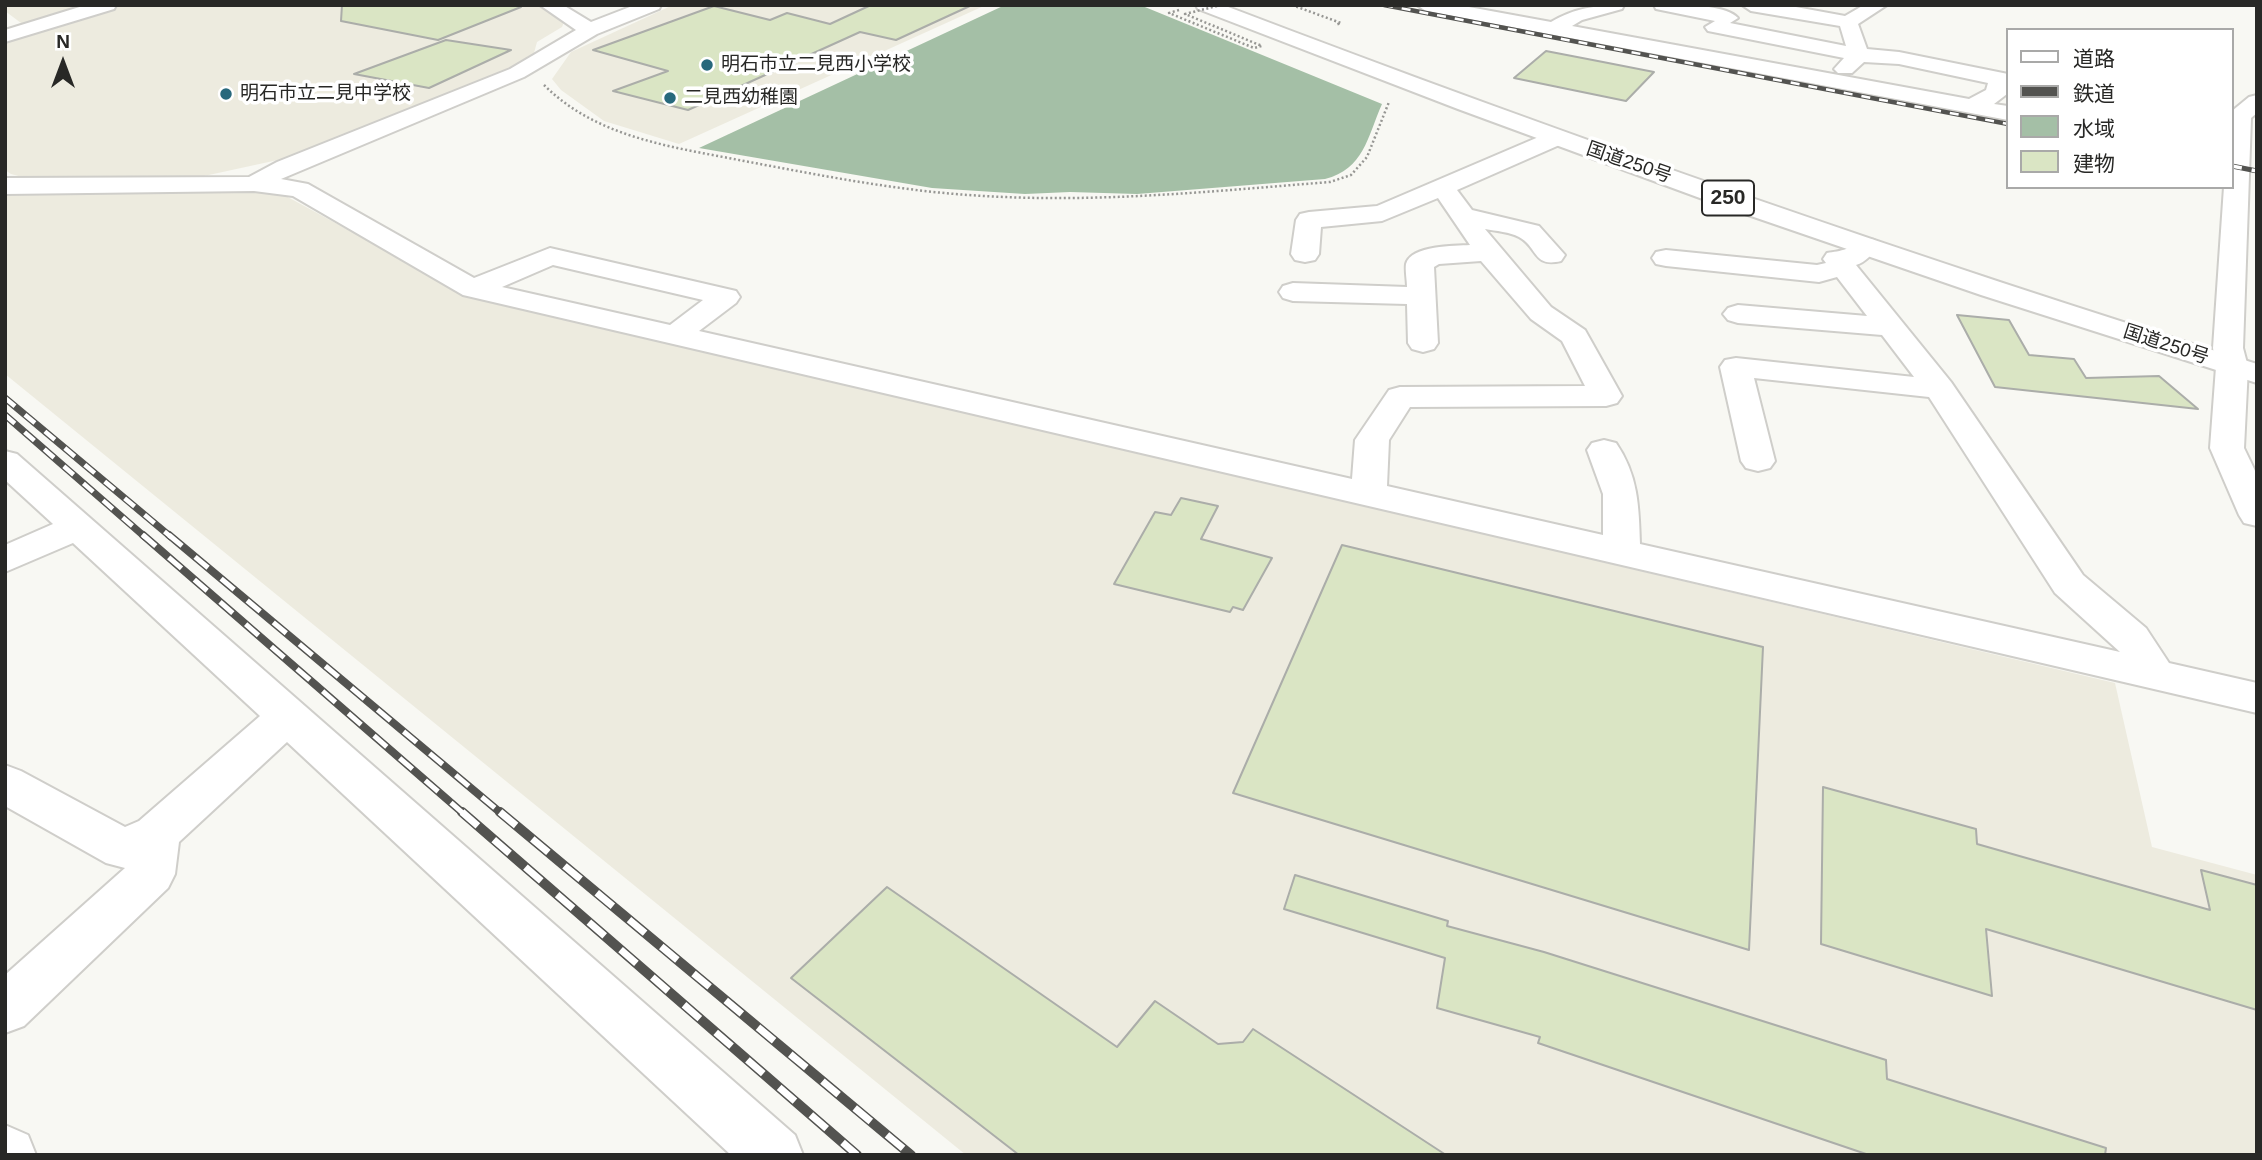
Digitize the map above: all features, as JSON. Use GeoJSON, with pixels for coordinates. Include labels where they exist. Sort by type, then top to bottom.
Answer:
{"type":"FeatureCollection","features":[{"type":"Feature","properties":{"kind":"main road"},"geometry":{"type":"LineString","coordinates":[[5,36],[107,5]]}},
{"type":"Feature","properties":{"kind":"main road"},"geometry":{"type":"LineString","coordinates":[[549,5],[590,30]]}},
{"type":"Feature","properties":{"kind":"main road"},"geometry":{"type":"LineString","coordinates":[[254,184],[286,167],[517,73],[557,47],[590,30],[652,5]]}},
{"type":"Feature","properties":{"kind":"main road","name":"国道250号"},"geometry":{"type":"LineString","coordinates":[[1205,5],[1556,138],[1853,256],[2243,361]]}},
{"type":"Feature","properties":{"kind":"main road","name":"国道250号"},"geometry":{"type":"LineString","coordinates":[[1229,5],[1396,70],[2243,361]]}},
{"type":"Feature","properties":{"kind":"main road"},"geometry":{"type":"LineString","coordinates":[[1426,5],[2007,113]]}},
{"type":"Feature","properties":{"kind":"main road"},"geometry":{"type":"LineString","coordinates":[[1553,29],[1575,16],[1615,5]]}},
{"type":"Feature","properties":{"kind":"main road"},"geometry":{"type":"LineString","coordinates":[[1663,5],[1768,35],[1859,55],[1899,58],[2000,79],[1996,94],[1972,106]]}},
{"type":"Feature","properties":{"kind":"main road"},"geometry":{"type":"LineString","coordinates":[[1675,52],[1750,5],[1848,22],[1878,5]]}},
{"type":"Feature","properties":{"kind":"main road"},"geometry":{"type":"LineString","coordinates":[[1448,10],[1429,22],[2007,132]]}},
{"type":"Feature","properties":{"kind":"main road"},"geometry":{"type":"LineString","coordinates":[[1848,22],[1859,55]]}},
{"type":"Feature","properties":{"kind":"main road"},"geometry":{"type":"LineString","coordinates":[[1833,81],[1859,55]]}},
{"type":"Feature","properties":{"kind":"main road"},"geometry":{"type":"LineString","coordinates":[[2257,102],[2240,116],[2243,361],[2227,448],[2257,514]]}},
{"type":"Feature","properties":{"kind":"main road"},"geometry":{"type":"LineString","coordinates":[[1305,254],[1309,220],[1382,213],[1556,138]]}},
{"type":"Feature","properties":{"kind":"main road"},"geometry":{"type":"LineString","coordinates":[[5,186],[254,184],[299,189],[473,289],[2257,698]]}},
{"type":"Feature","properties":{"kind":"main road"},"geometry":{"type":"LineString","coordinates":[[1369,494],[1372,440],[1400,397],[1606,396],[1574,336],[1541,313],[1488,252],[1443,187]]}},
{"type":"Feature","properties":{"kind":"main road"},"geometry":{"type":"LineString","coordinates":[[1462,215],[1530,232],[1551,255]]}},
{"type":"Feature","properties":{"kind":"main road"},"geometry":{"type":"LineString","coordinates":[[1423,344],[1420,263],[1433,256],[1488,252]]}},
{"type":"Feature","properties":{"kind":"main road"},"geometry":{"type":"LineString","coordinates":[[473,289],[550,256],[726,297],[675,335]]}},
{"type":"Feature","properties":{"kind":"main road"},"geometry":{"type":"LineString","coordinates":[[1666,258],[1819,274],[1853,256],[1891,327],[1940,389],[2069,584],[2132,638],[2156,676]]}},
{"type":"Feature","properties":{"kind":"main road"},"geometry":{"type":"LineString","coordinates":[[1293,292],[1421,296]]}},
{"type":"Feature","properties":{"kind":"main road"},"geometry":{"type":"LineString","coordinates":[[1738,314],[1891,327]]}},
{"type":"Feature","properties":{"kind":"main road"},"geometry":{"type":"LineString","coordinates":[[1758,461],[1734,362],[1940,389]]}},
{"type":"Feature","properties":{"kind":"main road"},"geometry":{"type":"LineString","coordinates":[[1604,450],[1621,494],[1622,553]]}},
{"type":"Feature","properties":{"kind":"main road"},"geometry":{"type":"LineString","coordinates":[[7,466],[774,1155]]}},
{"type":"Feature","properties":{"kind":"main road"},"geometry":{"type":"LineString","coordinates":[[5,559],[78,527]]}},
{"type":"Feature","properties":{"kind":"main road"},"geometry":{"type":"LineString","coordinates":[[5,783],[24,796],[88,827],[123,849],[156,834],[288,716]]}},
{"type":"Feature","properties":{"kind":"main road"},"geometry":{"type":"LineString","coordinates":[[5,1009],[151,874],[156,834]]}},
{"type":"Feature","properties":{"kind":"path"},"geometry":{"type":"LineString","coordinates":[[1180,10],[1169,13],[1254,48],[1262,46],[1185,15],[1220,5]]}},
{"type":"Feature","properties":{"kind":"path"},"geometry":{"type":"LineString","coordinates":[[1292,7],[1341,23],[1335,25],[1292,7]]}},
{"type":"Feature","properties":{"kind":"path"},"geometry":{"type":"LineString","coordinates":[[542,77],[545,87],[581,114],[618,131],[659,143],[828,177],[906,188],[1023,198],[1144,197],[1330,182],[1351,175],[1367,157],[1390,97]]}},
{"type":"Feature","properties":{"kind":"shaded area"},"geometry":{"type":"Polygon","coordinates":[[[5,5],[92,5],[25,26],[5,11],[5,5]]]}},
{"type":"Feature","properties":{"kind":"shaded area","name":"明石市立二見中学校"},"geometry":{"type":"Polygon","coordinates":[[[120,5],[537,5],[564,22],[562,27],[537,42],[534,53],[502,72],[287,158],[195,178],[33,180],[5,170],[5,40],[120,5]]]}},
{"type":"Feature","properties":{"kind":"shaded area","name":"明石市立二見西小学校"},"geometry":{"type":"Polygon","coordinates":[[[673,5],[986,5],[679,144],[604,121],[561,90],[552,79],[571,52],[673,5]]]}},
{"type":"Feature","properties":{"kind":"shaded area"},"geometry":{"type":"Polygon","coordinates":[[[273,189],[464,293],[2115,683],[2152,847],[2257,875],[2257,1155],[966,1155],[5,374],[5,192],[273,189]]]}},
{"type":"Feature","properties":{"kind":"water"},"geometry":{"type":"Polygon","coordinates":[[[1005,5],[1140,5],[1382,104],[1368,140],[1356,160],[1348,168],[1325,179],[1137,194],[1025,194],[932,188],[699,148],[1005,5]]]}},
{"type":"Feature","properties":{"kind":"building"},"geometry":{"type":"Polygon","coordinates":[[[342,5],[521,7],[438,40],[341,21],[342,5]]]}},
{"type":"Feature","properties":{"kind":"building"},"geometry":{"type":"Polygon","coordinates":[[[871,5],[972,5],[896,40],[860,32],[688,110],[613,91],[668,71],[593,50],[714,6],[770,20],[787,13],[830,24],[871,5]]]}},
{"type":"Feature","properties":{"kind":"building"},"geometry":{"type":"Polygon","coordinates":[[[446,40],[511,50],[429,88],[354,74],[446,40]]]}},
{"type":"Feature","properties":{"kind":"building"},"geometry":{"type":"Polygon","coordinates":[[[1546,51],[1654,72],[1626,101],[1514,78],[1546,51]]]}},
{"type":"Feature","properties":{"kind":"building"},"geometry":{"type":"Polygon","coordinates":[[[1957,315],[2009,320],[2029,355],[2074,359],[2086,378],[2159,376],[2198,409],[1995,387],[1957,315]]]}},
{"type":"Feature","properties":{"kind":"building"},"geometry":{"type":"Polygon","coordinates":[[[1181,498],[1218,506],[1201,539],[1272,558],[1243,610],[1233,607],[1230,612],[1114,584],[1155,512],[1171,515],[1181,498]]]}},
{"type":"Feature","properties":{"kind":"building"},"geometry":{"type":"Polygon","coordinates":[[[1342,545],[1763,647],[1749,950],[1233,793],[1342,545]]]}},
{"type":"Feature","properties":{"kind":"building"},"geometry":{"type":"Polygon","coordinates":[[[1823,787],[1976,829],[1977,844],[2210,910],[2201,870],[2257,885],[2257,1010],[1986,929],[1992,996],[1821,944],[1823,787]]]}},
{"type":"Feature","properties":{"kind":"building"},"geometry":{"type":"Polygon","coordinates":[[[1295,875],[1448,921],[1447,926],[1544,952],[1886,1060],[1887,1079],[2106,1148],[2105,1155],[1869,1155],[1538,1043],[1540,1037],[1437,1008],[1445,958],[1284,909],[1295,875]]]}},
{"type":"Feature","properties":{"kind":"building"},"geometry":{"type":"Polygon","coordinates":[[[887,887],[1117,1047],[1155,1001],[1218,1044],[1243,1042],[1253,1029],[1446,1155],[1019,1155],[791,978],[887,887]]]}},
{"type":"Feature","properties":{"kind":"railway"},"geometry":{"type":"LineString","coordinates":[[1384,5],[2007,124]]}},
{"type":"Feature","properties":{"kind":"railway"},"geometry":{"type":"LineString","coordinates":[[2234,166],[2257,171]]}},
{"type":"Feature","properties":{"kind":"railway"},"geometry":{"type":"LineString","coordinates":[[5,398],[171,537]]}},
{"type":"Feature","properties":{"kind":"railway"},"geometry":{"type":"LineString","coordinates":[[5,415],[145,537]]}},
{"type":"Feature","properties":{"kind":"railway"},"geometry":{"type":"LineString","coordinates":[[143,535],[464,814]]}},
{"type":"Feature","properties":{"kind":"railway"},"geometry":{"type":"LineString","coordinates":[[169,535],[502,814]]}},
{"type":"Feature","properties":{"kind":"railway"},"geometry":{"type":"LineString","coordinates":[[462,812],[857,1155]]}},
{"type":"Feature","properties":{"kind":"railway"},"geometry":{"type":"LineString","coordinates":[[500,812],[911,1155]]}},
{"type":"Feature","properties":{"kind":"place","name":"明石市立二見西小学校"},"geometry":{"type":"Point","coordinates":[707,65]}},
{"type":"Feature","properties":{"kind":"place","name":"明石市立二見中学校"},"geometry":{"type":"Point","coordinates":[226,94]}},
{"type":"Feature","properties":{"kind":"place","name":"二見西幼稚園"},"geometry":{"type":"Point","coordinates":[670,98]}}]}
